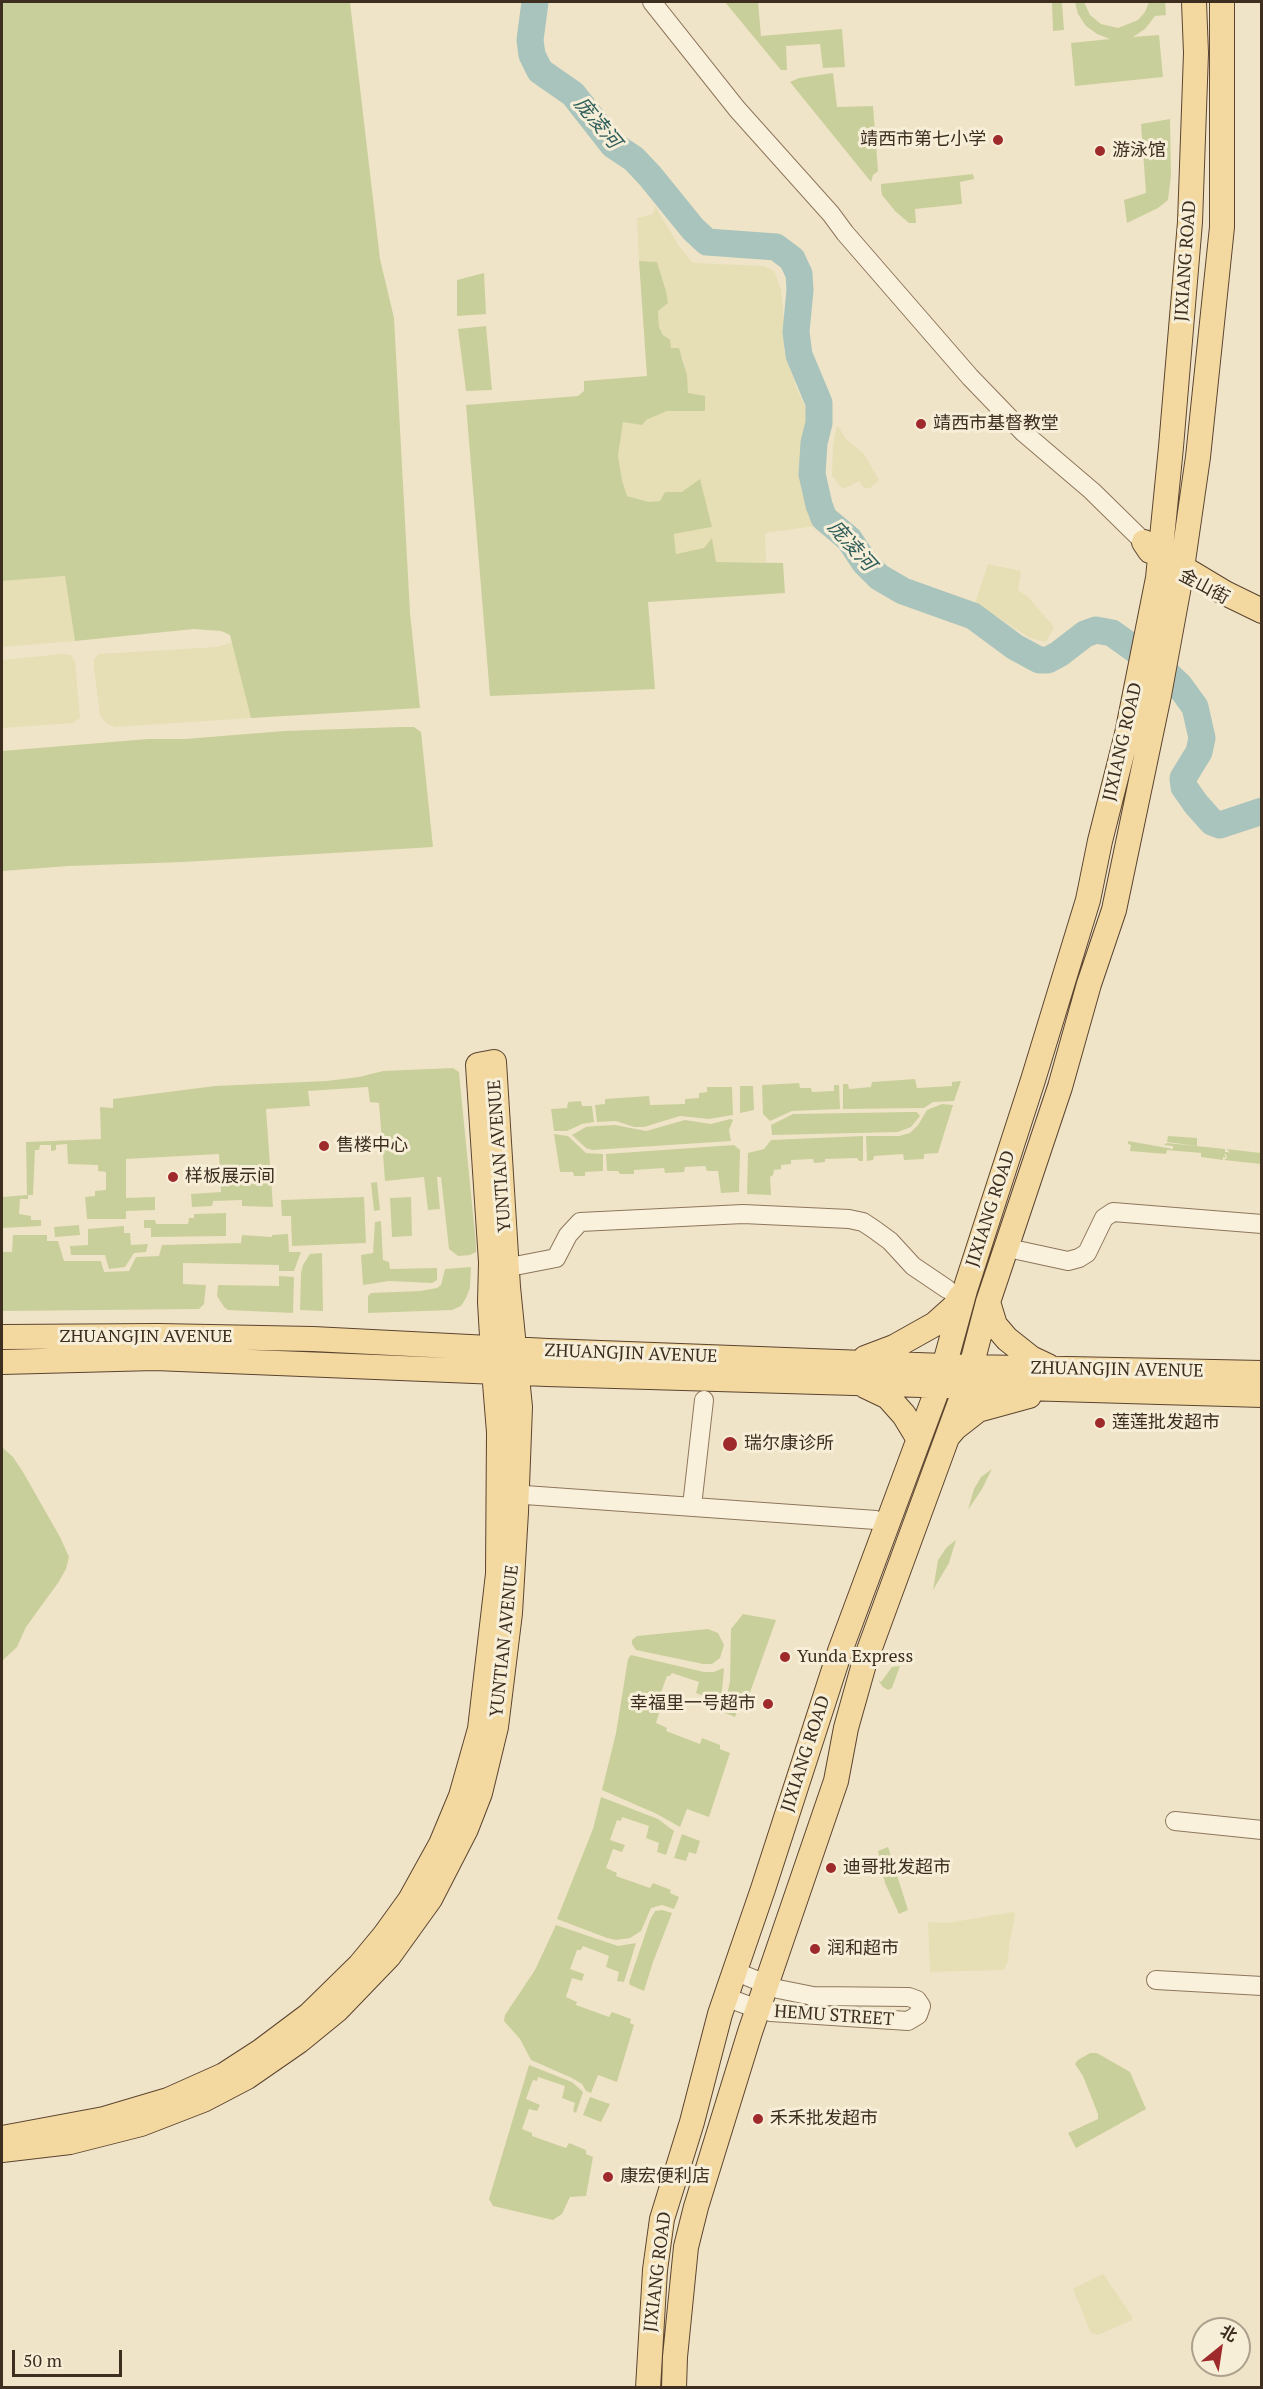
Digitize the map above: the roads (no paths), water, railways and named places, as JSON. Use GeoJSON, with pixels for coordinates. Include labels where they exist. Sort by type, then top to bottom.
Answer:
{"type":"FeatureCollection","features":[{"type":"Feature","properties":{"kind":"main road","name":"JIXIANG ROAD"},"geometry":{"type":"LineString","coordinates":[[674,2388],[686,2247],[696,2206],[758,2009],[836,1781],[846,1728],[864,1664],[968,1376],[988,1302],[1060,1087],[1089,984],[1114,910],[1159,695],[1163,559],[1193,155],[1196,53],[1194,2]]}},
{"type":"Feature","properties":{"kind":"main road","name":"JIXIANG ROAD"},"geometry":{"type":"LineString","coordinates":[[1163,559],[1198,457],[1222,227],[1222,2]]}},
{"type":"Feature","properties":{"kind":"main road"},"geometry":{"type":"LineString","coordinates":[[1196,53],[1222,50]]}},
{"type":"Feature","properties":{"kind":"main road"},"geometry":{"type":"LineString","coordinates":[[1193,155],[1222,156]]}},
{"type":"Feature","properties":{"kind":"main road","name":"金山街"},"geometry":{"type":"LineString","coordinates":[[1163,559],[1262,611]]}},
{"type":"Feature","properties":{"kind":"main road","name":"金山街"},"geometry":{"type":"LineString","coordinates":[[1163,559],[1262,617]]}},
{"type":"Feature","properties":{"kind":"main road","name":"JIXIANG ROAD"},"geometry":{"type":"LineString","coordinates":[[648,2388],[655,2270],[662,2219],[692,2121],[725,1997],[840,1651],[941,1375],[956,1289],[1033,1080],[1088,900],[1100,841],[1127,734],[1136,683],[1160,629]]}},
{"type":"Feature","properties":{"kind":"main road","name":"YUNTIAN AVENUE"},"geometry":{"type":"LineString","coordinates":[[2,2138],[124,2115],[187,2093],[224,2075],[261,2051],[321,2005],[360,1965],[410,1900],[441,1844],[456,1810],[480,1729],[498,1566],[501,1461],[498,1406],[504,1360],[508,1287],[494,1062],[478,1065],[491,1262],[490,1302],[504,1360],[520,1407],[515,1551],[496,1727],[476,1802],[457,1849],[430,1899],[389,1956],[337,2010],[299,2041],[247,2078],[203,2100],[141,2124],[70,2142],[2,2150]]}},
{"type":"Feature","properties":{"kind":"main road"},"geometry":{"type":"LineString","coordinates":[[918,1438],[904,1415],[888,1397],[855,1372],[935,1324],[954,1307],[956,1289]]}},
{"type":"Feature","properties":{"kind":"main road"},"geometry":{"type":"LineString","coordinates":[[946,1440],[955,1428],[978,1410],[1054,1379],[1007,1339],[995,1325],[988,1302]]}},
{"type":"Feature","properties":{"kind":"main road","name":"ZHUANGJIN AVENUE"},"geometry":{"type":"LineString","coordinates":[[2,1337],[181,1336],[313,1339],[504,1360]]}},
{"type":"Feature","properties":{"kind":"main road","name":"ZHUANGJIN AVENUE"},"geometry":{"type":"LineString","coordinates":[[2,1362],[155,1358],[504,1360],[1054,1379],[1262,1395]]}},
{"type":"Feature","properties":{"kind":"main road","name":"ZHUANGJIN AVENUE"},"geometry":{"type":"LineString","coordinates":[[1054,1379],[1262,1373]]}},
{"type":"Feature","properties":{"kind":"main road"},"geometry":{"type":"LineString","coordinates":[[770,1865],[804,1878]]}},
{"type":"Feature","properties":{"kind":"street"},"geometry":{"type":"LineString","coordinates":[[652,2],[737,109],[831,214],[970,377],[1024,433],[1092,491],[1163,559]]}},
{"type":"Feature","properties":{"kind":"street"},"geometry":{"type":"LineString","coordinates":[[1017,1250],[1068,1261],[1079,1258],[1087,1253],[1104,1218],[1113,1212],[1262,1224]]}},
{"type":"Feature","properties":{"kind":"street"},"geometry":{"type":"LineString","coordinates":[[520,1265],[556,1258],[568,1235],[580,1222],[743,1214],[849,1219],[862,1222],[875,1230],[890,1241],[913,1266],[956,1289]]}},
{"type":"Feature","properties":{"kind":"street"},"geometry":{"type":"LineString","coordinates":[[692,1506],[704,1400]]}},
{"type":"Feature","properties":{"kind":"street"},"geometry":{"type":"LineString","coordinates":[[525,1495],[876,1521]]}},
{"type":"Feature","properties":{"kind":"street"},"geometry":{"type":"LineString","coordinates":[[1174,1821],[1262,1830]]}},
{"type":"Feature","properties":{"kind":"street","name":"HEMU STREET"},"geometry":{"type":"LineString","coordinates":[[725,1997],[758,2009],[807,2016],[908,2021],[918,2015],[921,2006],[917,2000],[909,1997],[813,1996],[778,1989],[734,1971]]}},
{"type":"Feature","properties":{"kind":"street"},"geometry":{"type":"LineString","coordinates":[[1156,1980],[1262,1986]]}},
{"type":"Feature","properties":{"kind":"waterway","name":"庞凌河"},"geometry":{"type":"LineString","coordinates":[[535,2],[530,40],[532,55],[540,71],[573,94],[613,145],[634,159],[693,229],[707,242],[776,247],[792,259],[799,274],[800,290],[796,332],[799,355],[819,403],[819,423],[814,443],[812,474],[824,518],[849,539],[865,563],[879,577],[903,591],[973,616],[1015,647],[1039,660],[1048,660],[1059,654],[1085,634],[1096,630],[1112,633],[1162,669],[1179,685],[1195,707],[1202,738],[1199,752],[1183,778],[1184,787],[1196,804],[1212,822],[1220,825],[1262,811]]}},
{"type":"Feature","properties":{"kind":"place","name":"靖西市第七小学"},"geometry":{"type":"Point","coordinates":[998,140]}},
{"type":"Feature","properties":{"kind":"place","name":"游泳馆"},"geometry":{"type":"Point","coordinates":[1100,151]}},
{"type":"Feature","properties":{"kind":"place","name":"靖西市基督教堂"},"geometry":{"type":"Point","coordinates":[921,424]}},
{"type":"Feature","properties":{"kind":"place","name":"售楼中心"},"geometry":{"type":"Point","coordinates":[324,1146]}},
{"type":"Feature","properties":{"kind":"place","name":"样板展示间"},"geometry":{"type":"Point","coordinates":[173,1177]}},
{"type":"Feature","properties":{"kind":"place","name":"莲莲批发超市"},"geometry":{"type":"Point","coordinates":[1100,1423]}},
{"type":"Feature","properties":{"kind":"place","name":"瑞尔康诊所"},"geometry":{"type":"Point","coordinates":[730,1444]}},
{"type":"Feature","properties":{"kind":"place","name":"Yunda Express"},"geometry":{"type":"Point","coordinates":[785,1657]}},
{"type":"Feature","properties":{"kind":"place","name":"幸福里一号超市"},"geometry":{"type":"Point","coordinates":[768,1704]}},
{"type":"Feature","properties":{"kind":"place","name":"迪哥批发超市"},"geometry":{"type":"Point","coordinates":[831,1868]}},
{"type":"Feature","properties":{"kind":"place","name":"润和超市"},"geometry":{"type":"Point","coordinates":[815,1949]}},
{"type":"Feature","properties":{"kind":"place","name":"禾禾批发超市"},"geometry":{"type":"Point","coordinates":[758,2119]}},
{"type":"Feature","properties":{"kind":"place","name":"康宏便利店"},"geometry":{"type":"Point","coordinates":[608,2177]}}]}
